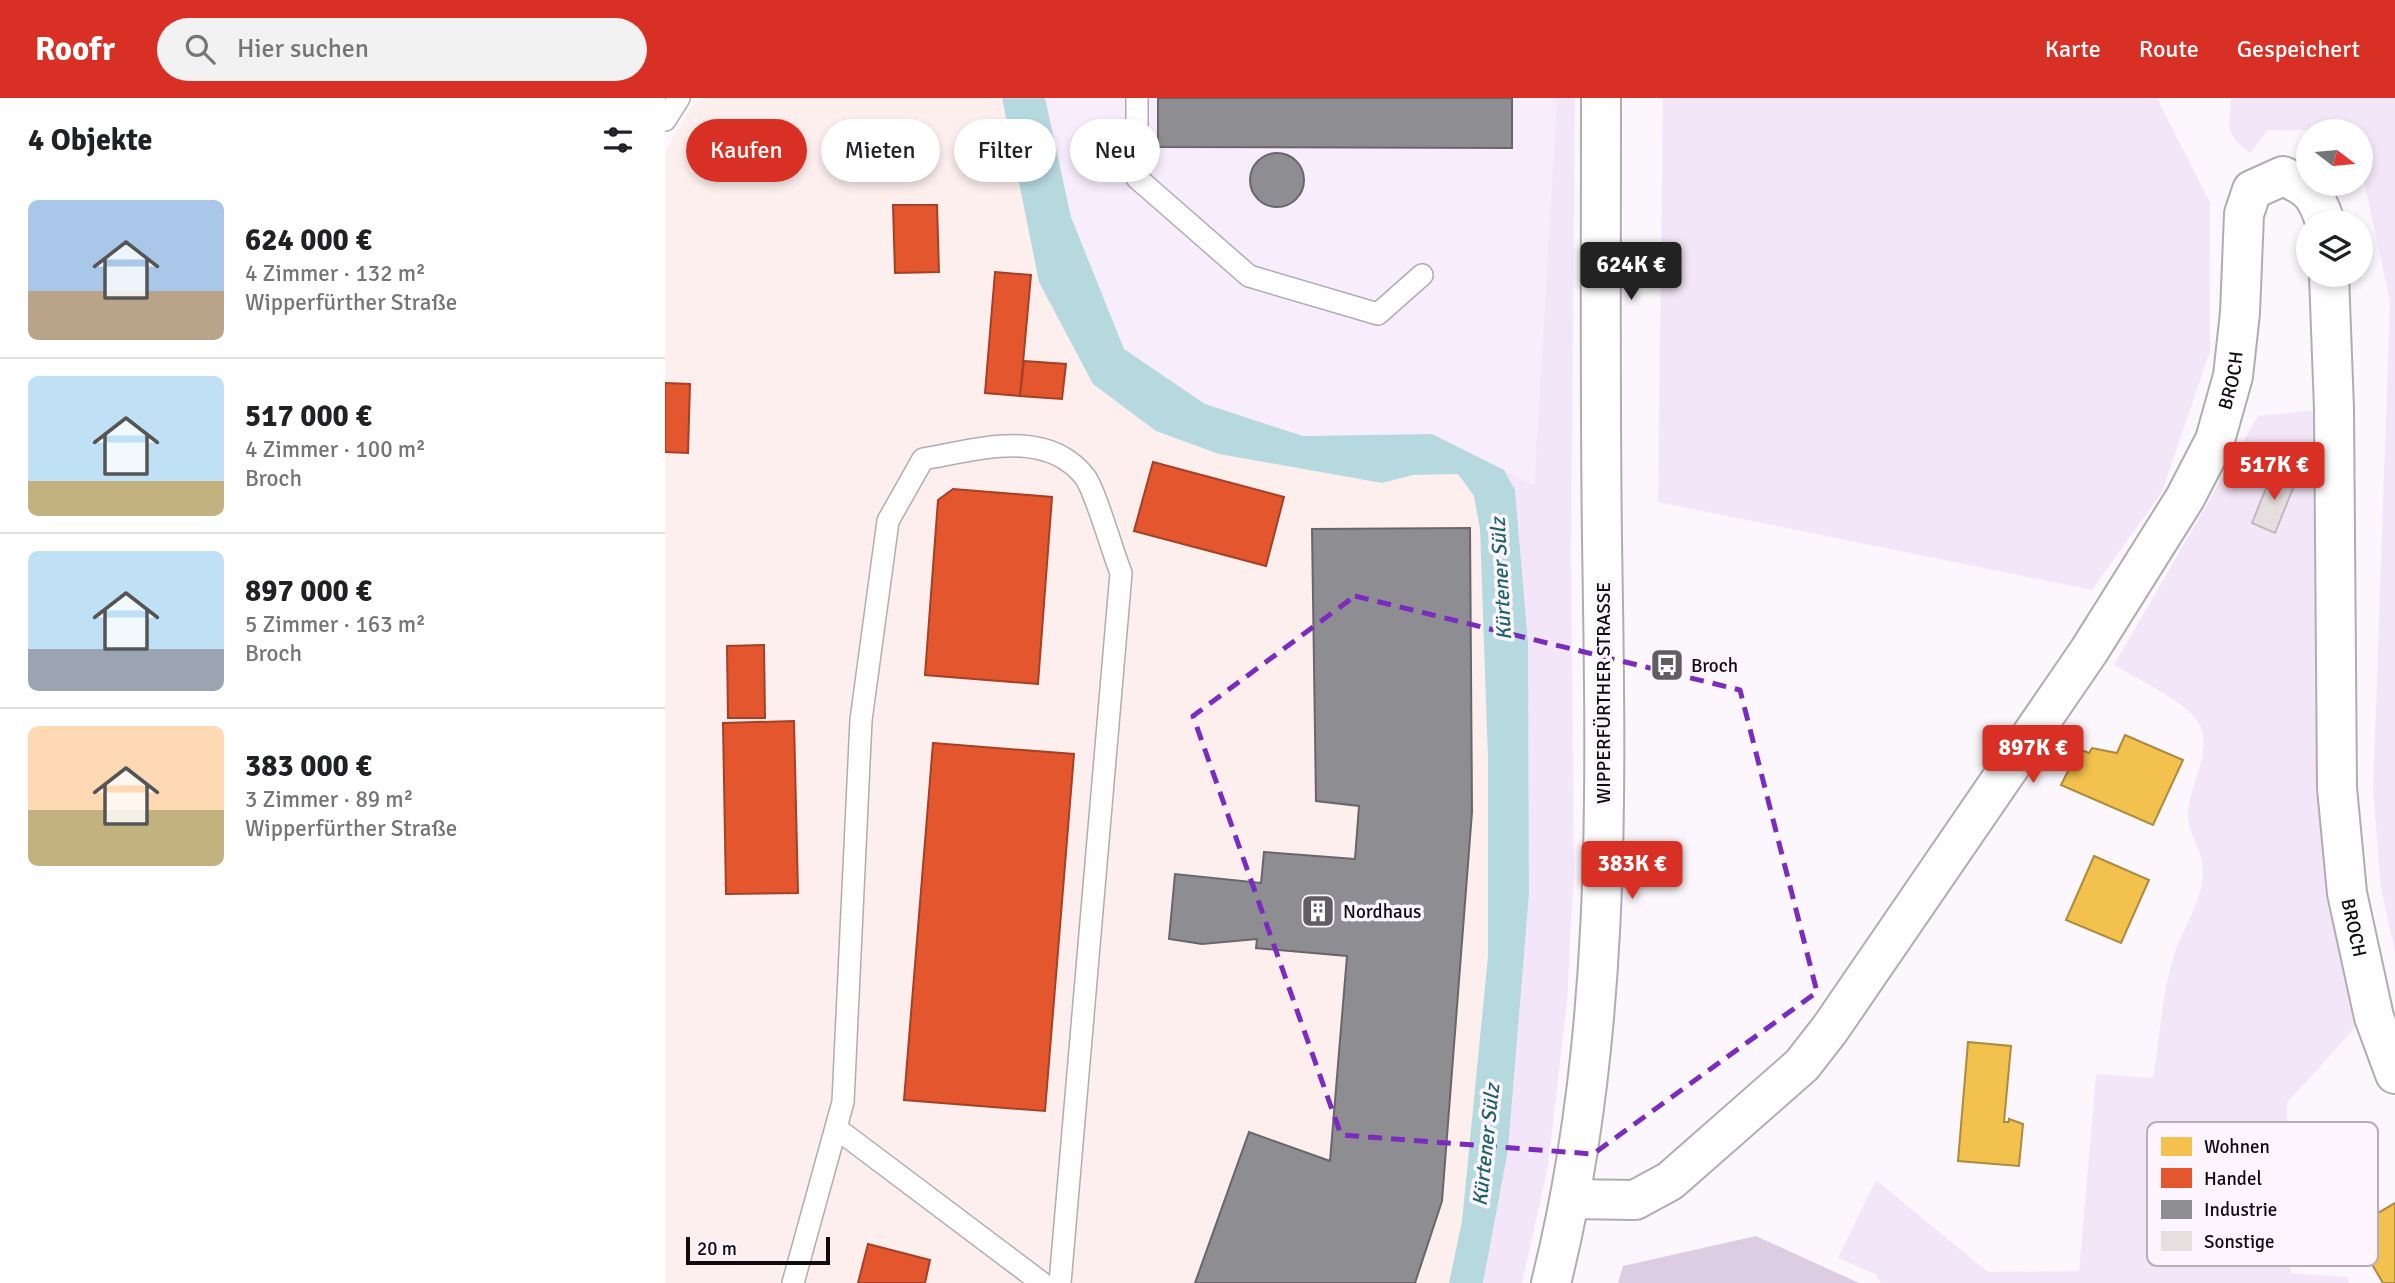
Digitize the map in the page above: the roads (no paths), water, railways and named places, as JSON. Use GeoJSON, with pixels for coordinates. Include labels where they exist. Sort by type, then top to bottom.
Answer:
{"type":"FeatureCollection","features":[{"type":"Feature","properties":{"kind":"street","name":"WIPPERFÜRTHER STRASSE"},"geometry":{"type":"LineString","coordinates":[[1551,1283],[1570,1199],[1589,1083],[1604,850],[1601,98]]}},
{"type":"Feature","properties":{"kind":"street","name":"BROCH"},"geometry":{"type":"LineString","coordinates":[[1570,1199],[1635,1200],[1669,1181],[1802,1065],[1823,1038],[2089,651],[2185,498],[2214,440],[2233,376],[2240,313],[2244,214],[2252,190],[2283,176],[2308,187],[2321,210]]}},
{"type":"Feature","properties":{"kind":"street","name":"BROCH"},"geometry":{"type":"LineString","coordinates":[[2329,287],[2334,409],[2337,788],[2347,893],[2374,1017],[2395,1074]]}},
{"type":"Feature","properties":{"kind":"lane"},"geometry":{"type":"LineString","coordinates":[[665,120],[679,98]]}},
{"type":"Feature","properties":{"kind":"lane"},"geometry":{"type":"LineString","coordinates":[[1137,98],[1137,178],[1249,276],[1378,314],[1422,275]]}},
{"type":"Feature","properties":{"kind":"lane"},"geometry":{"type":"LineString","coordinates":[[793,1283],[843,1102],[861,720],[888,521],[923,459],[1000,445],[1048,448],[1085,477],[1121,573],[1060,1283]]}},
{"type":"Feature","properties":{"kind":"lane"},"geometry":{"type":"LineString","coordinates":[[836,1128],[1042,1283]]}},
{"type":"Feature","properties":{"kind":"water"},"geometry":{"type":"Polygon","coordinates":[[[1002,98],[1045,98],[1050,119],[1006,119],[1002,98]]]}},
{"type":"Feature","properties":{"kind":"water","name":"Kürtener Sülz"},"geometry":{"type":"Polygon","coordinates":[[[1056,148],[1071,217],[1124,349],[1205,404],[1303,436],[1432,434],[1504,470],[1515,490],[1528,643],[1529,894],[1508,1150],[1483,1283],[1449,1283],[1462,1221],[1488,956],[1488,759],[1480,529],[1474,496],[1458,474],[1413,475],[1382,483],[1219,454],[1156,431],[1093,384],[1039,282],[1019,182],[1056,182],[1056,148]]]}},
{"type":"Feature","properties":{"kind":"place","name":"Broch"},"geometry":{"type":"Point","coordinates":[1667,665]}},
{"type":"Feature","properties":{"kind":"place","name":"Nordhaus"},"geometry":{"type":"Point","coordinates":[1318,911]}}]}
